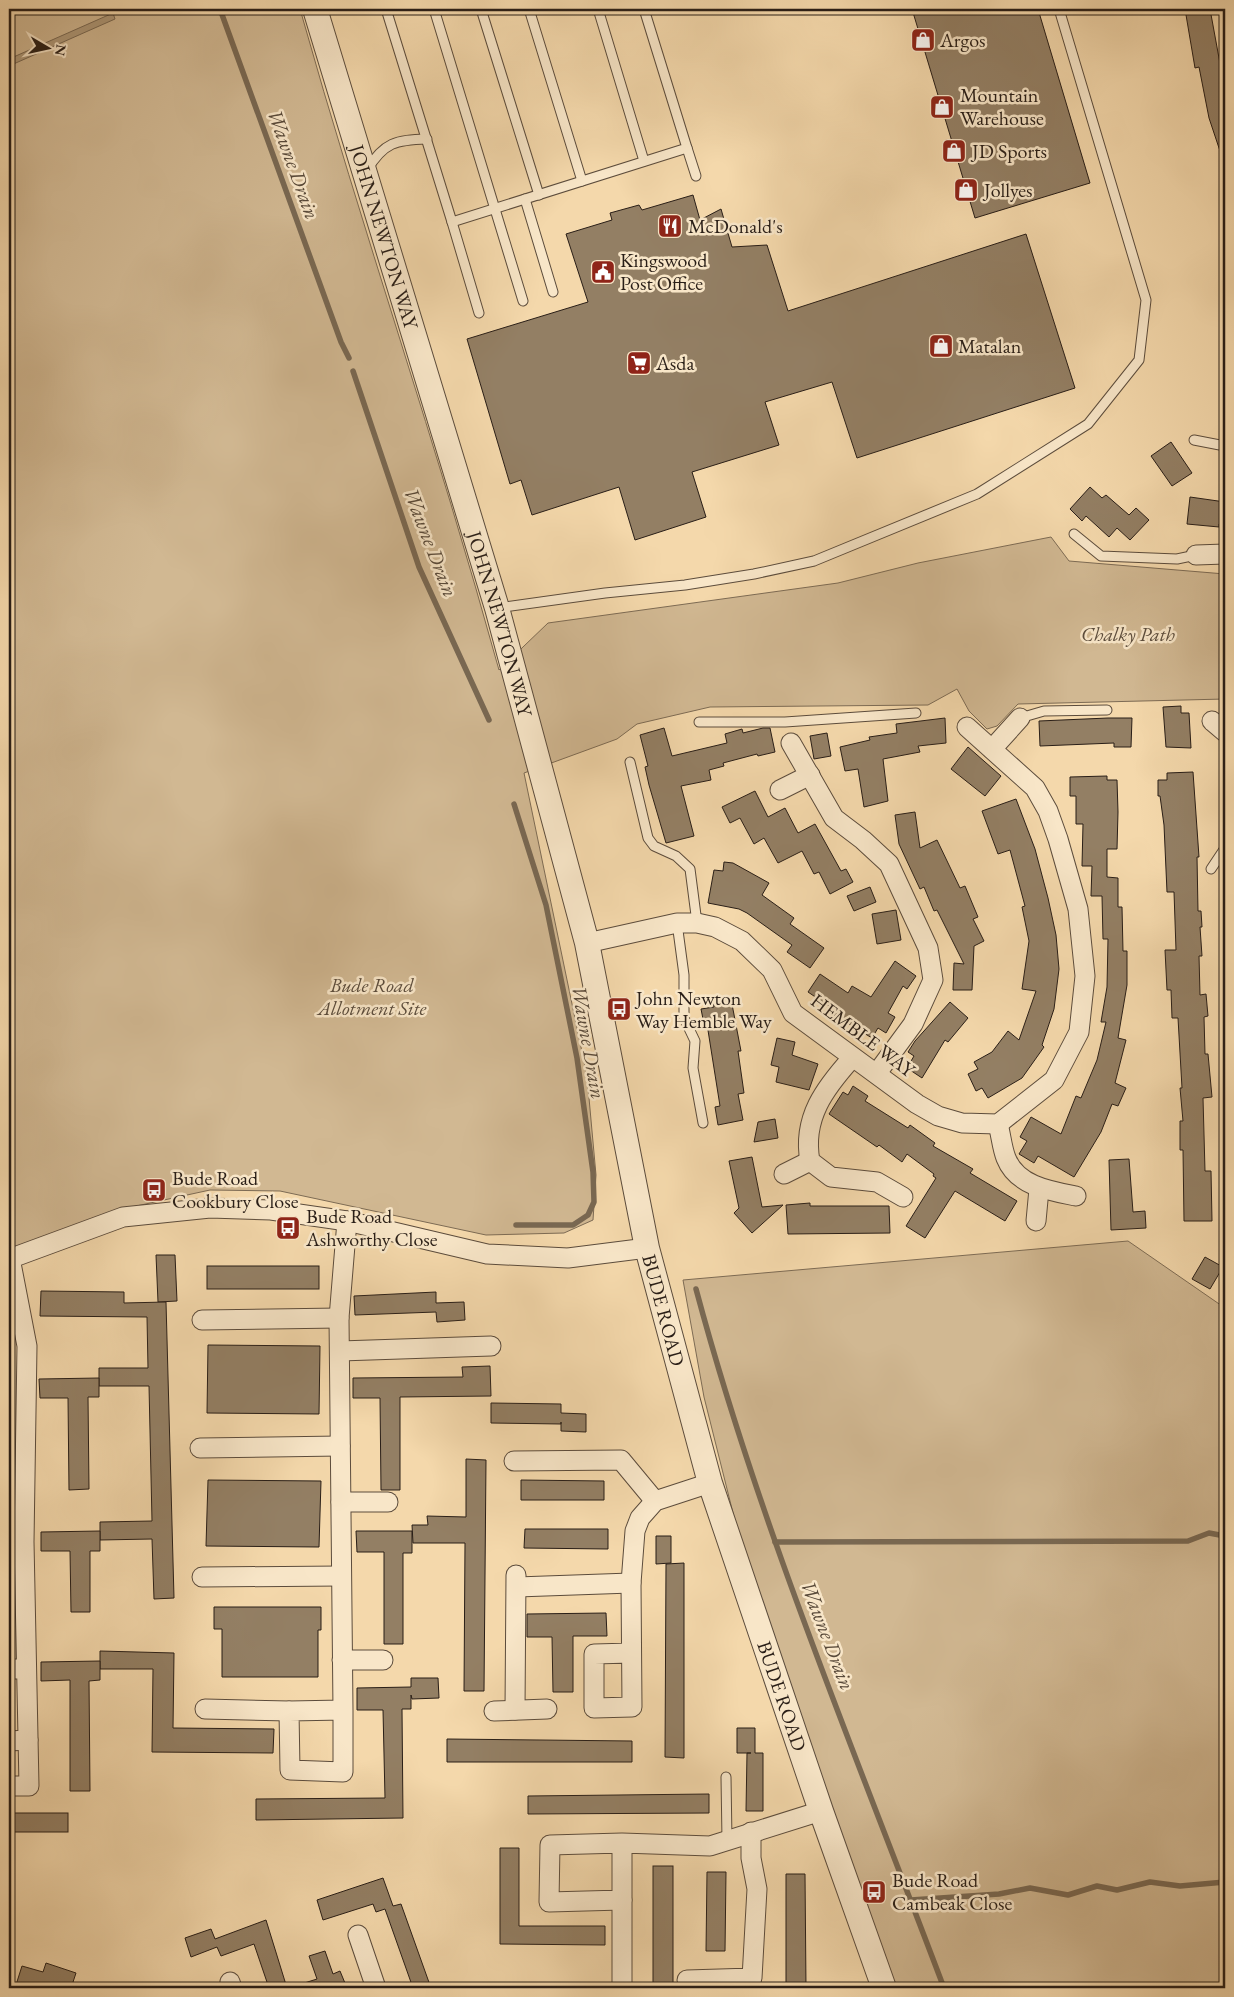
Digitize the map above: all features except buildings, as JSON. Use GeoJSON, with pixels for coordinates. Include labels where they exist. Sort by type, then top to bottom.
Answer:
{"type":"FeatureCollection","features":[{"type":"Feature","properties":{"kind":"street","name":"JOHN NEWTON WAY"},"geometry":{"type":"LineString","coordinates":[[315,9],[497,608],[587,943],[648,1248]]}},
{"type":"Feature","properties":{"kind":"street"},"geometry":{"type":"LineString","coordinates":[[1196,554],[1225,554]]}},
{"type":"Feature","properties":{"kind":"street"},"geometry":{"type":"LineString","coordinates":[[992,749],[1020,718]]}},
{"type":"Feature","properties":{"kind":"street"},"geometry":{"type":"LineString","coordinates":[[967,727],[1035,788],[1048,811],[1058,838],[1078,909],[1084,976],[1079,1032],[1054,1080],[998,1124],[1006,1160],[1020,1177],[1039,1189],[1076,1196]]}},
{"type":"Feature","properties":{"kind":"street"},"geometry":{"type":"LineString","coordinates":[[788,733],[834,818],[863,840],[889,864],[928,948],[933,980],[913,1024],[877,1073]]}},
{"type":"Feature","properties":{"kind":"street"},"geometry":{"type":"LineString","coordinates":[[780,790],[810,775]]}},
{"type":"Feature","properties":{"kind":"street","name":"HEMBLE WAY"},"geometry":{"type":"LineString","coordinates":[[587,943],[676,924],[697,923],[715,927],[742,941],[772,970],[794,1013],[852,1058],[877,1073],[917,1104],[938,1116],[962,1123],[998,1124]]}},
{"type":"Feature","properties":{"kind":"street"},"geometry":{"type":"LineString","coordinates":[[852,1058],[833,1079],[810,1120],[806,1144],[810,1161],[831,1177],[877,1182],[903,1197]]}},
{"type":"Feature","properties":{"kind":"street"},"geometry":{"type":"LineString","coordinates":[[784,1174],[810,1161]]}},
{"type":"Feature","properties":{"kind":"street"},"geometry":{"type":"LineString","coordinates":[[1036,1221],[1039,1189]]}},
{"type":"Feature","properties":{"kind":"street","name":"BUDE ROAD"},"geometry":{"type":"LineString","coordinates":[[9,1259],[123,1217],[219,1208],[271,1210],[346,1220],[487,1254],[568,1258],[648,1248],[710,1483],[821,1811],[884,1988]]}},
{"type":"Feature","properties":{"kind":"street"},"geometry":{"type":"LineString","coordinates":[[289,1711],[290,1770],[343,1772],[339,1318],[346,1220]]}},
{"type":"Feature","properties":{"kind":"street"},"geometry":{"type":"LineString","coordinates":[[9,1259],[27,1346],[17,1413],[16,1542],[18,1669],[28,1740],[29,1786],[9,1786]]}},
{"type":"Feature","properties":{"kind":"street"},"geometry":{"type":"LineString","coordinates":[[202,1320],[339,1318]]}},
{"type":"Feature","properties":{"kind":"street"},"geometry":{"type":"LineString","coordinates":[[340,1351],[491,1346]]}},
{"type":"Feature","properties":{"kind":"street"},"geometry":{"type":"LineString","coordinates":[[200,1448],[340,1446]]}},
{"type":"Feature","properties":{"kind":"street"},"geometry":{"type":"LineString","coordinates":[[514,1461],[621,1460],[656,1501]]}},
{"type":"Feature","properties":{"kind":"street"},"geometry":{"type":"LineString","coordinates":[[631,1653],[630,1583],[635,1531],[640,1518],[656,1501],[710,1483]]}},
{"type":"Feature","properties":{"kind":"street"},"geometry":{"type":"LineString","coordinates":[[341,1502],[388,1502]]}},
{"type":"Feature","properties":{"kind":"street"},"geometry":{"type":"LineString","coordinates":[[202,1577],[341,1576]]}},
{"type":"Feature","properties":{"kind":"street"},"geometry":{"type":"LineString","coordinates":[[514,1710],[517,1581],[630,1583]]}},
{"type":"Feature","properties":{"kind":"street"},"geometry":{"type":"LineString","coordinates":[[342,1660],[383,1660]]}},
{"type":"Feature","properties":{"kind":"street"},"geometry":{"type":"LineString","coordinates":[[494,1711],[547,1709]]}},
{"type":"Feature","properties":{"kind":"street"},"geometry":{"type":"LineString","coordinates":[[205,1710],[343,1710]]}},
{"type":"Feature","properties":{"kind":"street"},"geometry":{"type":"LineString","coordinates":[[9,1741],[28,1740]]}},
{"type":"Feature","properties":{"kind":"street"},"geometry":{"type":"LineString","coordinates":[[622,1900],[549,1902],[550,1845],[622,1843],[710,1846],[821,1811]]}},
{"type":"Feature","properties":{"kind":"street"},"geometry":{"type":"LineString","coordinates":[[687,1980],[752,1978],[757,1889],[751,1858],[751,1832]]}},
{"type":"Feature","properties":{"kind":"street"},"geometry":{"type":"LineString","coordinates":[[622,1843],[622,1983]]}},
{"type":"Feature","properties":{"kind":"street"},"geometry":{"type":"LineString","coordinates":[[358,1935],[376,1988]]}},
{"type":"Feature","properties":{"kind":"lane"},"geometry":{"type":"LineString","coordinates":[[386,9],[479,313]]}},
{"type":"Feature","properties":{"kind":"lane"},"geometry":{"type":"LineString","coordinates":[[434,9],[523,301]]}},
{"type":"Feature","properties":{"kind":"lane"},"geometry":{"type":"LineString","coordinates":[[481,9],[539,195]]}},
{"type":"Feature","properties":{"kind":"lane"},"geometry":{"type":"LineString","coordinates":[[529,9],[582,181]]}},
{"type":"Feature","properties":{"kind":"lane"},"geometry":{"type":"LineString","coordinates":[[598,9],[644,161]]}},
{"type":"Feature","properties":{"kind":"lane"},"geometry":{"type":"LineString","coordinates":[[644,9],[696,176]]}},
{"type":"Feature","properties":{"kind":"lane"},"geometry":{"type":"LineString","coordinates":[[497,608],[596,594],[685,585],[754,574],[814,561],[977,494],[1088,424],[1139,360],[1146,300],[1059,9]]}},
{"type":"Feature","properties":{"kind":"lane"},"geometry":{"type":"LineString","coordinates":[[365,173],[375,156],[390,144],[401,140],[427,140]]}},
{"type":"Feature","properties":{"kind":"lane"},"geometry":{"type":"LineString","coordinates":[[452,222],[687,148]]}},
{"type":"Feature","properties":{"kind":"lane"},"geometry":{"type":"LineString","coordinates":[[524,199],[553,292]]}},
{"type":"Feature","properties":{"kind":"lane"},"geometry":{"type":"LineString","coordinates":[[1194,440],[1225,446]]}},
{"type":"Feature","properties":{"kind":"lane"},"geometry":{"type":"LineString","coordinates":[[1074,534],[1101,556],[1177,558],[1196,554]]}},
{"type":"Feature","properties":{"kind":"lane"},"geometry":{"type":"LineString","coordinates":[[1020,718],[1044,711],[1108,710]]}},
{"type":"Feature","properties":{"kind":"lane"},"geometry":{"type":"LineString","coordinates":[[699,722],[788,733],[916,713]]}},
{"type":"Feature","properties":{"kind":"lane"},"geometry":{"type":"LineString","coordinates":[[630,762],[648,838],[654,846],[676,856],[690,869],[697,923]]}},
{"type":"Feature","properties":{"kind":"lane"},"geometry":{"type":"LineString","coordinates":[[1212,869],[1225,848]]}},
{"type":"Feature","properties":{"kind":"lane"},"geometry":{"type":"LineString","coordinates":[[676,924],[684,975],[684,1018],[695,1041],[693,1068],[703,1123]]}},
{"type":"Feature","properties":{"kind":"lane"},"geometry":{"type":"LineString","coordinates":[[726,1777],[727,1840]]}},
{"type":"Feature","properties":{"kind":"green space"},"geometry":{"type":"Polygon","coordinates":[[[9,9],[300,9],[451,504],[499,670],[548,623],[838,583],[918,563],[1051,537],[1069,561],[1225,574],[1225,699],[1018,704],[997,726],[987,729],[969,711],[957,689],[928,705],[710,707],[637,724],[617,739],[524,773],[587,1076],[596,1175],[593,1220],[564,1233],[486,1235],[280,1191],[210,1190],[118,1210],[9,1250],[9,9]]]}},
{"type":"Feature","properties":{"kind":"green space"},"geometry":{"type":"Polygon","coordinates":[[[1128,1241],[1225,1308],[1225,1988],[894,1988],[745,1561],[704,1397],[683,1280],[1128,1241]]]}},
{"type":"Feature","properties":{"kind":"shaded area"},"geometry":{"type":"Polygon","coordinates":[[[113,13],[115,19],[9,66],[9,59],[113,13]]]}},
{"type":"Feature","properties":{"kind":"waterway","name":"Wawne Drain"},"geometry":{"type":"LineString","coordinates":[[220,9],[341,342],[349,358]]}},
{"type":"Feature","properties":{"kind":"waterway","name":"Wawne Drain"},"geometry":{"type":"LineString","coordinates":[[353,371],[419,567],[489,720]]}},
{"type":"Feature","properties":{"kind":"waterway","name":"Wawne Drain"},"geometry":{"type":"LineString","coordinates":[[514,804],[546,905],[577,1058],[593,1172],[594,1202],[588,1215],[573,1225],[516,1225]]}},
{"type":"Feature","properties":{"kind":"waterway","name":"Wawne Drain"},"geometry":{"type":"LineString","coordinates":[[696,1289],[721,1378],[811,1642],[944,1988]]}},
{"type":"Feature","properties":{"kind":"waterway"},"geometry":{"type":"LineString","coordinates":[[775,1542],[1188,1541],[1209,1533],[1225,1536]]}},
{"type":"Feature","properties":{"kind":"waterway"},"geometry":{"type":"LineString","coordinates":[[911,1900],[999,1894],[1030,1888],[1068,1895],[1097,1886],[1117,1890],[1150,1882],[1180,1886],[1225,1882]]}},
{"type":"Feature","properties":{"kind":"place","name":"Argos"},"geometry":{"type":"Point","coordinates":[923,40]}},
{"type":"Feature","properties":{"kind":"place","name":"Mountain Warehouse"},"geometry":{"type":"Point","coordinates":[942,107]}},
{"type":"Feature","properties":{"kind":"place","name":"JD Sports"},"geometry":{"type":"Point","coordinates":[954,151]}},
{"type":"Feature","properties":{"kind":"place","name":"Jollyes"},"geometry":{"type":"Point","coordinates":[966,190]}},
{"type":"Feature","properties":{"kind":"place","name":"McDonald's"},"geometry":{"type":"Point","coordinates":[670,226]}},
{"type":"Feature","properties":{"kind":"place","name":"Kingswood Post Office"},"geometry":{"type":"Point","coordinates":[603,272]}},
{"type":"Feature","properties":{"kind":"place","name":"Matalan"},"geometry":{"type":"Point","coordinates":[941,346]}},
{"type":"Feature","properties":{"kind":"place","name":"Asda"},"geometry":{"type":"Point","coordinates":[639,363]}},
{"type":"Feature","properties":{"kind":"place","name":"John Newton Way Hemble Way"},"geometry":{"type":"Point","coordinates":[619,1009]}},
{"type":"Feature","properties":{"kind":"place","name":"Bude Road Cookbury Close"},"geometry":{"type":"Point","coordinates":[154,1190]}},
{"type":"Feature","properties":{"kind":"place","name":"Bude Road Ashworthy Close"},"geometry":{"type":"Point","coordinates":[288,1228]}},
{"type":"Feature","properties":{"kind":"place","name":"Bude Road Cambeak Close"},"geometry":{"type":"Point","coordinates":[874,1892]}},
{"type":"Feature","properties":{"kind":"park label","name":"Chalky Path"},"geometry":{"type":"Point","coordinates":[1128,634]}},
{"type":"Feature","properties":{"kind":"park label","name":"Bude Road Allotment Site"},"geometry":{"type":"Point","coordinates":[372,996]}}]}
